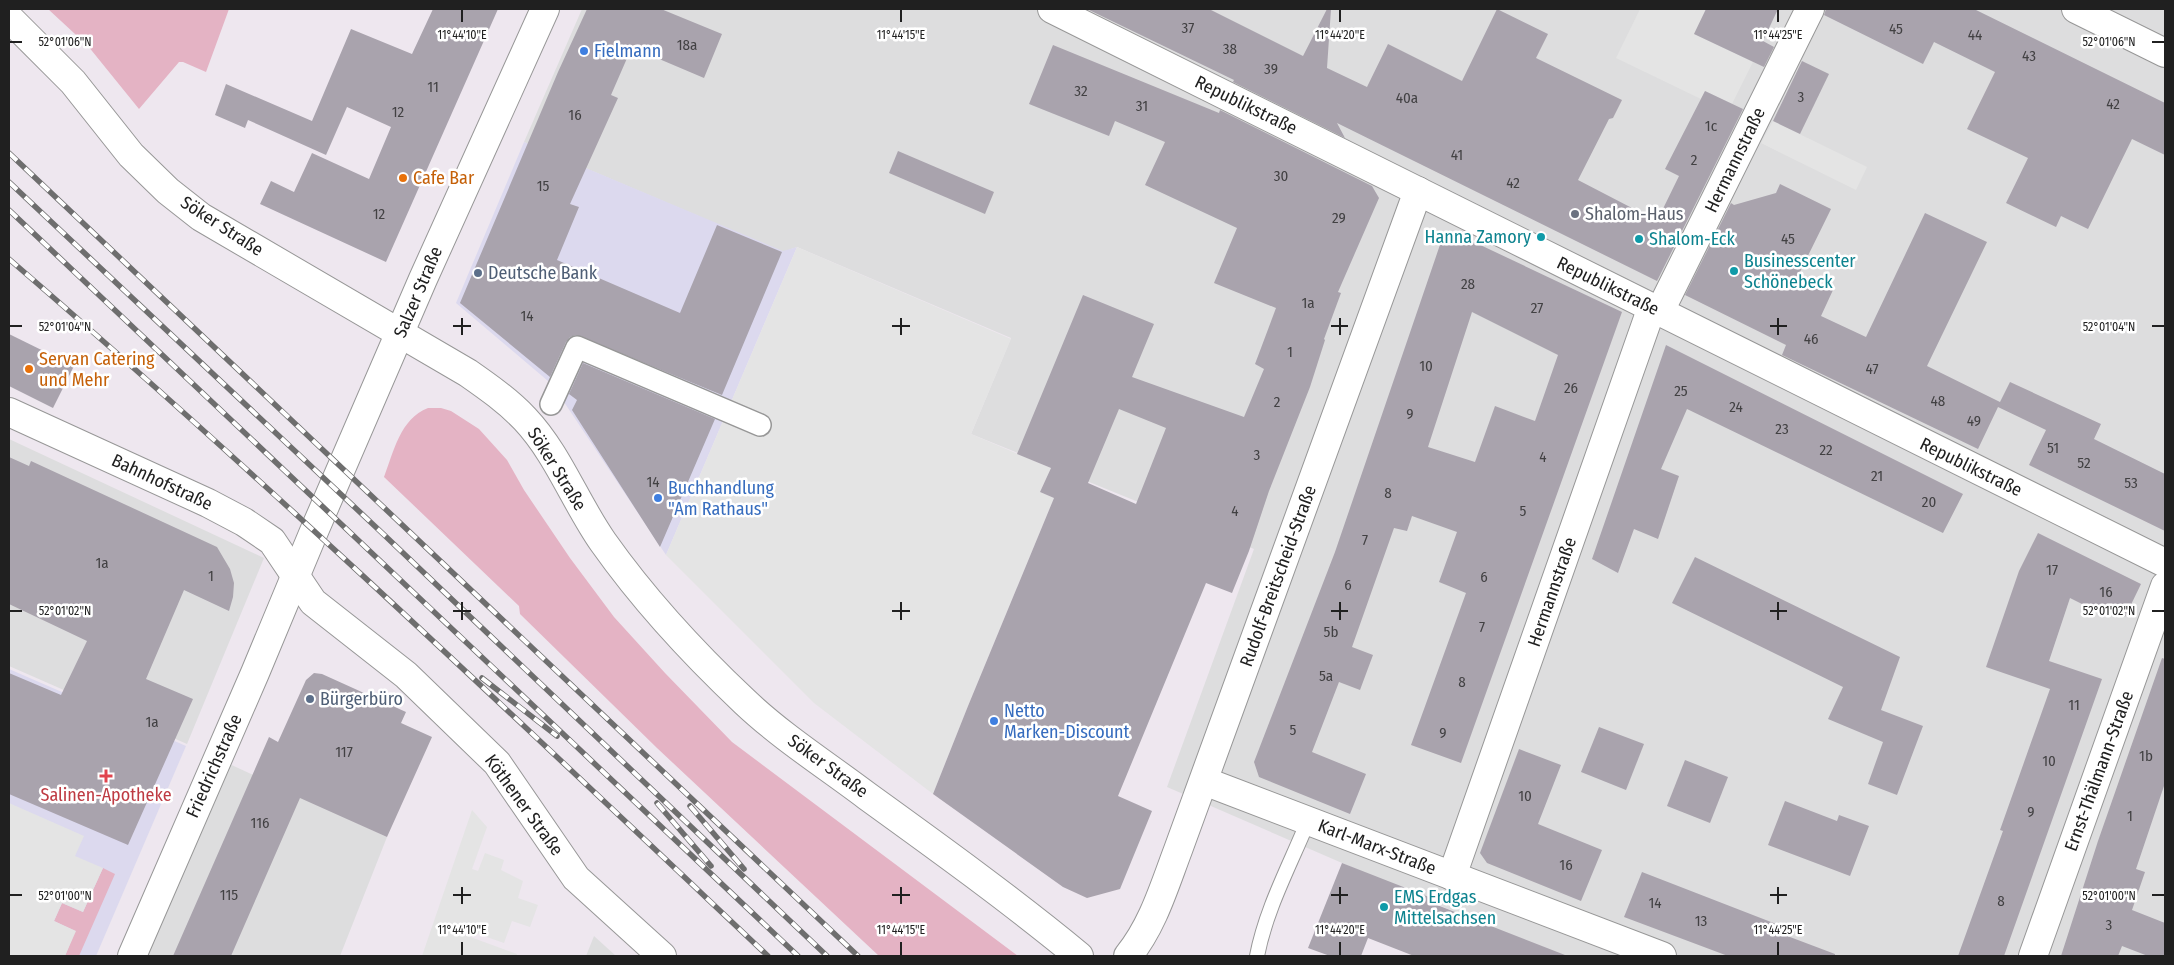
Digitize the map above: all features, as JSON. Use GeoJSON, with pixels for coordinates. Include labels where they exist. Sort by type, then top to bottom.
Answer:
{"type":"FeatureCollection","features":[{"type":"Feature","properties":{"kind":"street","name":"Salzer Straße"},"geometry":{"type":"LineString","coordinates":[[296,577],[314,528],[423,279],[545,9]]}},
{"type":"Feature","properties":{"kind":"street","name":"Republikstraße"},"geometry":{"type":"LineString","coordinates":[[1052,9],[2165,563]]}},
{"type":"Feature","properties":{"kind":"street","name":"Hermannstraße"},"geometry":{"type":"LineString","coordinates":[[1452,876],[1656,309],[1810,9]]}},
{"type":"Feature","properties":{"kind":"street"},"geometry":{"type":"LineString","coordinates":[[2076,9],[2165,53]]}},
{"type":"Feature","properties":{"kind":"street","name":"Söker Straße"},"geometry":{"type":"LineString","coordinates":[[9,18],[56,64],[131,155],[168,191],[201,217],[483,383],[506,401],[525,419],[540,438],[601,539],[656,612],[745,702],[787,737],[962,865],[1079,956]]}},
{"type":"Feature","properties":{"kind":"street","name":"Rudolf-Breitscheid-Straße"},"geometry":{"type":"LineString","coordinates":[[1128,956],[1140,941],[1150,922],[1204,781],[1418,191]]}},
{"type":"Feature","properties":{"kind":"street"},"geometry":{"type":"LineString","coordinates":[[552,404],[577,347],[760,425]]}},
{"type":"Feature","properties":{"kind":"street","name":"Bahnhofstraße"},"geometry":{"type":"LineString","coordinates":[[9,412],[168,484],[244,522],[272,541],[296,577]]}},
{"type":"Feature","properties":{"kind":"street","name":"Friedrichstraße"},"geometry":{"type":"LineString","coordinates":[[132,956],[296,577]]}},
{"type":"Feature","properties":{"kind":"street","name":"Köthener Straße"},"geometry":{"type":"LineString","coordinates":[[296,577],[313,602],[406,675],[498,763],[576,878],[662,956]]}},
{"type":"Feature","properties":{"kind":"street","name":"Ernst-Thälmann-Straße"},"geometry":{"type":"LineString","coordinates":[[2033,956],[2165,586]]}},
{"type":"Feature","properties":{"kind":"street","name":"Karl-Marx-Straße"},"geometry":{"type":"LineString","coordinates":[[1204,781],[1662,956]]}},
{"type":"Feature","properties":{"kind":"lane"},"geometry":{"type":"LineString","coordinates":[[1257,956],[1273,902],[1308,821]]}},
{"type":"Feature","properties":{"kind":"shaded area"},"geometry":{"type":"Polygon","coordinates":[[[48,9],[229,9],[206,72],[179,62],[139,109],[88,46],[48,9]]]}},
{"type":"Feature","properties":{"kind":"shaded area"},"geometry":{"type":"Polygon","coordinates":[[[582,9],[2165,9],[2165,956],[1440,956],[1455,912],[1167,787],[1254,549],[971,434],[1011,338],[797,247],[783,252],[524,142],[582,9]]]}},
{"type":"Feature","properties":{"kind":"shaded area"},"geometry":{"type":"Polygon","coordinates":[[[1640,9],[1706,9],[1694,34],[1753,62],[1732,104],[1705,91],[1701,99],[1616,58],[1640,9]]]}},
{"type":"Feature","properties":{"kind":"shaded area"},"geometry":{"type":"Polygon","coordinates":[[[1773,121],[1867,167],[1856,190],[1761,143],[1773,121]]]}},
{"type":"Feature","properties":{"kind":"shaded area"},"geometry":{"type":"Polygon","coordinates":[[[524,142],[783,251],[797,247],[666,555],[548,381],[456,303],[524,142]]]}},
{"type":"Feature","properties":{"kind":"shaded area"},"geometry":{"type":"Polygon","coordinates":[[[797,247],[1011,339],[971,434],[1051,468],[1040,492],[1054,498],[933,794],[814,703],[666,555],[797,247]]]}},
{"type":"Feature","properties":{"kind":"shaded area"},"geometry":{"type":"Polygon","coordinates":[[[428,408],[441,408],[451,411],[479,429],[507,460],[524,490],[570,558],[614,617],[732,742],[1018,956],[879,956],[657,748],[520,614],[519,606],[384,477],[404,428],[418,413],[428,408]]]}},
{"type":"Feature","properties":{"kind":"shaded area"},"geometry":{"type":"Polygon","coordinates":[[[9,439],[264,558],[187,744],[9,666],[9,439]]]}},
{"type":"Feature","properties":{"kind":"shaded area"},"geometry":{"type":"Polygon","coordinates":[[[9,669],[186,746],[96,956],[9,956],[9,669]]]}},
{"type":"Feature","properties":{"kind":"shaded area"},"geometry":{"type":"Polygon","coordinates":[[[223,761],[387,837],[340,956],[139,956],[223,761]]]}},
{"type":"Feature","properties":{"kind":"shaded area"},"geometry":{"type":"Polygon","coordinates":[[[9,803],[84,836],[75,856],[103,868],[83,912],[62,903],[54,921],[76,931],[65,956],[9,956],[9,803]]]}},
{"type":"Feature","properties":{"kind":"shaded area"},"geometry":{"type":"Polygon","coordinates":[[[472,810],[487,827],[472,869],[478,871],[485,853],[504,860],[501,870],[523,881],[518,898],[538,905],[530,927],[512,921],[504,943],[455,926],[454,931],[517,954],[516,956],[422,956],[472,810]]]}},
{"type":"Feature","properties":{"kind":"shaded area"},"geometry":{"type":"Polygon","coordinates":[[[103,868],[115,874],[79,956],[65,956],[75,931],[54,921],[62,903],[83,912],[103,868]]]}},
{"type":"Feature","properties":{"kind":"shaded area"},"geometry":{"type":"Polygon","coordinates":[[[594,936],[616,956],[586,956],[594,936]]]}},
{"type":"Feature","properties":{"kind":"building"},"geometry":{"type":"Polygon","coordinates":[[[433,9],[498,9],[386,262],[260,204],[271,181],[294,192],[312,153],[369,179],[391,127],[347,107],[326,155],[248,120],[245,128],[215,115],[226,84],[312,121],[351,29],[412,54],[433,9]]]}},
{"type":"Feature","properties":{"kind":"building"},"geometry":{"type":"Polygon","coordinates":[[[587,9],[661,9],[722,34],[704,78],[638,50],[635,58],[628,56],[611,95],[618,98],[570,204],[579,207],[557,260],[680,313],[717,225],[782,252],[722,395],[576,335],[570,337],[566,342],[550,377],[460,303],[558,72],[587,9]]]}},
{"type":"Feature","properties":{"kind":"building"},"geometry":{"type":"Polygon","coordinates":[[[1087,9],[1209,9],[1303,56],[1327,9],[1331,9],[1327,68],[1367,87],[1388,44],[1462,81],[1497,9],[1548,34],[1536,58],[1622,100],[1613,118],[1609,119],[1578,180],[1657,221],[1679,176],[1665,169],[1705,91],[1743,109],[1657,281],[1337,123],[1345,138],[1233,82],[1234,80],[1087,9]]]}},
{"type":"Feature","properties":{"kind":"building"},"geometry":{"type":"Polygon","coordinates":[[[1706,9],[1778,9],[1763,41],[1774,47],[1764,67],[1694,34],[1706,9]]]}},
{"type":"Feature","properties":{"kind":"building"},"geometry":{"type":"Polygon","coordinates":[[[1826,9],[1974,9],[2165,103],[2165,155],[2132,139],[2088,229],[2061,216],[2056,227],[2006,203],[2028,158],[1967,129],[1995,72],[1934,42],[1923,64],[1824,15],[1826,9]]]}},
{"type":"Feature","properties":{"kind":"building"},"geometry":{"type":"Polygon","coordinates":[[[1053,45],[1219,113],[1220,110],[1372,186],[1379,198],[1338,292],[1341,293],[1324,339],[1310,387],[1269,491],[1249,551],[1232,593],[1206,583],[1118,796],[1152,811],[1120,889],[1087,898],[1063,887],[933,794],[1054,498],[1040,492],[1051,468],[1017,454],[1083,295],[1154,324],[1132,377],[1244,417],[1264,369],[1255,364],[1276,308],[1214,283],[1237,228],[1145,185],[1165,142],[1115,121],[1109,136],[1029,104],[1053,45]],[[1119,409],[1088,483],[1136,504],[1166,428],[1119,409]]]}},
{"type":"Feature","properties":{"kind":"building"},"geometry":{"type":"Polygon","coordinates":[[[1802,61],[1829,74],[1800,134],[1773,121],[1802,61]]]}},
{"type":"Feature","properties":{"kind":"building"},"geometry":{"type":"Polygon","coordinates":[[[898,151],[994,192],[985,214],[889,173],[898,151]]]}},
{"type":"Feature","properties":{"kind":"building"},"geometry":{"type":"Polygon","coordinates":[[[1780,184],[1831,209],[1799,274],[1833,290],[1821,316],[1866,337],[1925,213],[1987,242],[1927,366],[2000,402],[2010,382],[2101,424],[2094,439],[2165,474],[2165,531],[2029,465],[2046,430],[1998,407],[1978,449],[1782,355],[1786,345],[1685,295],[1731,203],[1734,205],[1776,193],[1780,184]]]}},
{"type":"Feature","properties":{"kind":"building"},"geometry":{"type":"Polygon","coordinates":[[[1455,233],[1622,312],[1461,763],[1411,745],[1466,593],[1439,582],[1457,532],[1412,516],[1407,531],[1394,528],[1352,647],[1373,655],[1360,690],[1339,682],[1312,752],[1366,774],[1350,814],[1259,777],[1254,762],[1335,552],[1443,236],[1455,233]],[[1472,312],[1428,447],[1475,462],[1495,406],[1535,421],[1558,355],[1472,312]]]}},
{"type":"Feature","properties":{"kind":"building"},"geometry":{"type":"Polygon","coordinates":[[[9,334],[74,366],[53,408],[9,386],[9,334]]]}},
{"type":"Feature","properties":{"kind":"building"},"geometry":{"type":"Polygon","coordinates":[[[1666,345],[1963,494],[1943,533],[1687,409],[1661,469],[1679,476],[1658,539],[1634,529],[1618,573],[1592,559],[1666,345]]]}},
{"type":"Feature","properties":{"kind":"building"},"geometry":{"type":"Polygon","coordinates":[[[583,363],[715,419],[660,547],[572,410],[577,400],[569,394],[583,363]]]}},
{"type":"Feature","properties":{"kind":"building"},"geometry":{"type":"Polygon","coordinates":[[[9,457],[29,466],[31,461],[217,547],[230,569],[234,583],[229,611],[184,590],[146,679],[193,699],[128,845],[9,794],[9,673],[61,695],[87,641],[9,604],[9,457]]]}},
{"type":"Feature","properties":{"kind":"building"},"geometry":{"type":"Polygon","coordinates":[[[2038,533],[2141,584],[2125,617],[2102,608],[2100,613],[2070,598],[2049,661],[2102,679],[2004,956],[1958,956],[2003,831],[2000,830],[2050,689],[1986,667],[2019,571],[2038,533]]]}},
{"type":"Feature","properties":{"kind":"building"},"geometry":{"type":"Polygon","coordinates":[[[1695,557],[1900,657],[1881,710],[1923,726],[1897,795],[1868,784],[1883,742],[1828,719],[1843,687],[1672,603],[1695,557]]]}},
{"type":"Feature","properties":{"kind":"building"},"geometry":{"type":"Polygon","coordinates":[[[2162,658],[2165,659],[2165,783],[2136,869],[2145,872],[2132,910],[2165,923],[2165,956],[2148,956],[2122,946],[2118,956],[2061,956],[2098,841],[2162,658]]]}},
{"type":"Feature","properties":{"kind":"building"},"geometry":{"type":"Polygon","coordinates":[[[314,673],[322,674],[406,712],[401,723],[432,737],[387,837],[300,798],[231,956],[173,956],[269,737],[278,742],[306,680],[314,673]]]}},
{"type":"Feature","properties":{"kind":"building"},"geometry":{"type":"Polygon","coordinates":[[[1599,727],[1644,744],[1626,790],[1581,772],[1599,727]]]}},
{"type":"Feature","properties":{"kind":"building"},"geometry":{"type":"Polygon","coordinates":[[[1519,749],[1561,765],[1538,824],[1602,850],[1581,901],[1487,863],[1480,853],[1519,749]]]}},
{"type":"Feature","properties":{"kind":"building"},"geometry":{"type":"Polygon","coordinates":[[[1685,760],[1728,777],[1710,823],[1667,806],[1685,760]]]}},
{"type":"Feature","properties":{"kind":"building"},"geometry":{"type":"Polygon","coordinates":[[[1785,801],[1837,821],[1839,815],[1869,826],[1850,876],[1768,845],[1785,801]]]}},
{"type":"Feature","properties":{"kind":"building","name":"EMS Erdgas Mittelsachsen"},"geometry":{"type":"Polygon","coordinates":[[[1342,863],[1434,899],[1432,903],[1565,956],[1414,956],[1368,938],[1361,956],[1330,956],[1308,948],[1342,863]]]}},
{"type":"Feature","properties":{"kind":"building"},"geometry":{"type":"Polygon","coordinates":[[[1642,872],[1784,927],[1782,934],[1835,954],[1835,956],[1728,956],[1624,917],[1642,872]]]}},
{"type":"Feature","properties":{"kind":"railway"},"geometry":{"type":"LineString","coordinates":[[9,153],[858,956]]}},
{"type":"Feature","properties":{"kind":"railway"},"geometry":{"type":"LineString","coordinates":[[9,182],[827,956]]}},
{"type":"Feature","properties":{"kind":"railway"},"geometry":{"type":"LineString","coordinates":[[9,210],[798,956]]}},
{"type":"Feature","properties":{"kind":"railway"},"geometry":{"type":"LineString","coordinates":[[9,259],[202,429],[297,516],[487,691],[768,956]]}},
{"type":"Feature","properties":{"kind":"railway"},"geometry":{"type":"LineString","coordinates":[[482,678],[557,736]]}},
{"type":"Feature","properties":{"kind":"railway"},"geometry":{"type":"LineString","coordinates":[[657,803],[711,866]]}},
{"type":"Feature","properties":{"kind":"railway"},"geometry":{"type":"LineString","coordinates":[[690,806],[744,869]]}},
{"type":"Feature","properties":{"kind":"place","name":"Fielmann"},"geometry":{"type":"Point","coordinates":[584,51]}},
{"type":"Feature","properties":{"kind":"place","name":"Cafe Bar"},"geometry":{"type":"Point","coordinates":[403,178]}},
{"type":"Feature","properties":{"kind":"place","name":"Shalom-Haus"},"geometry":{"type":"Point","coordinates":[1575,214]}},
{"type":"Feature","properties":{"kind":"place","name":"Hanna Zamory"},"geometry":{"type":"Point","coordinates":[1541,237]}},
{"type":"Feature","properties":{"kind":"place","name":"Shalom-Eck"},"geometry":{"type":"Point","coordinates":[1639,239]}},
{"type":"Feature","properties":{"kind":"place","name":"Businesscenter Schönebeck"},"geometry":{"type":"Point","coordinates":[1734,271]}},
{"type":"Feature","properties":{"kind":"place","name":"Deutsche Bank"},"geometry":{"type":"Point","coordinates":[478,273]}},
{"type":"Feature","properties":{"kind":"place","name":"Servan Catering und Mehr"},"geometry":{"type":"Point","coordinates":[29,369]}},
{"type":"Feature","properties":{"kind":"place","name":"Buchhandlung \"Am Rathaus\""},"geometry":{"type":"Point","coordinates":[658,498]}},
{"type":"Feature","properties":{"kind":"place","name":"Bürgerbüro"},"geometry":{"type":"Point","coordinates":[310,699]}},
{"type":"Feature","properties":{"kind":"place","name":"Netto Marken-Discount"},"geometry":{"type":"Point","coordinates":[994,721]}},
{"type":"Feature","properties":{"kind":"place","name":"Salinen-Apotheke"},"geometry":{"type":"Point","coordinates":[106,776]}},
{"type":"Feature","properties":{"kind":"place","name":"EMS Erdgas Mittelsachsen"},"geometry":{"type":"Point","coordinates":[1384,907]}}]}
